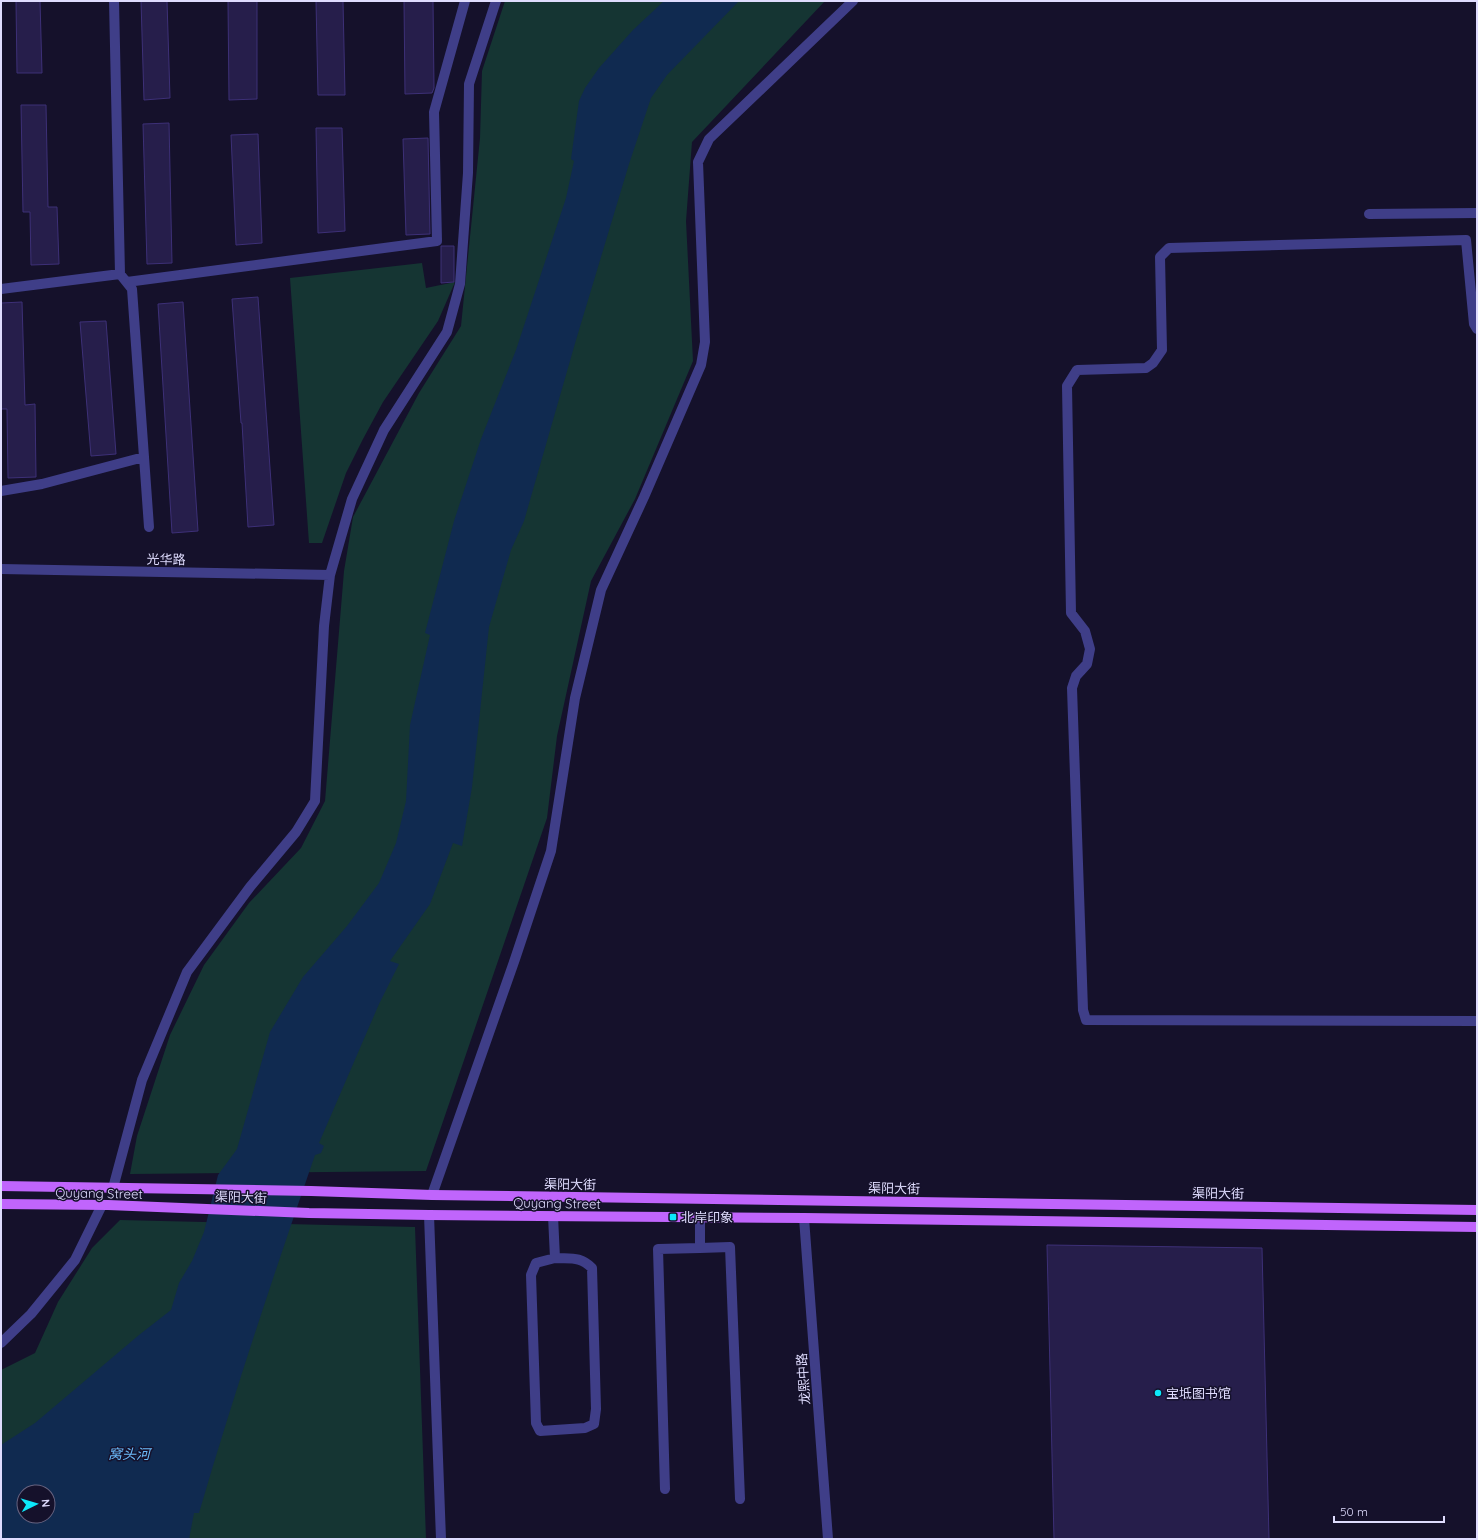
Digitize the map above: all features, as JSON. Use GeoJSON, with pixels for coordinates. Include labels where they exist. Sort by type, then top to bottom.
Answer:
{"type":"FeatureCollection","features":[{"type":"Feature","properties":{"kind":"main road","name":"渠阳大街"},"geometry":{"type":"LineString","coordinates":[[1,1186],[311,1191],[432,1195],[1477,1210]]}},
{"type":"Feature","properties":{"kind":"main road","name":"Quyang Street"},"geometry":{"type":"LineString","coordinates":[[1,1204],[102,1205],[197,1209]]}},
{"type":"Feature","properties":{"kind":"main road","name":"渠阳大街"},"geometry":{"type":"LineString","coordinates":[[197,1209],[309,1213]]}},
{"type":"Feature","properties":{"kind":"main road","name":"Quyang Street"},"geometry":{"type":"LineString","coordinates":[[309,1213],[804,1218]]}},
{"type":"Feature","properties":{"kind":"main road"},"geometry":{"type":"LineString","coordinates":[[804,1218],[1477,1227]]}},
{"type":"Feature","properties":{"kind":"street"},"geometry":{"type":"LineString","coordinates":[[114,1],[120,274],[132,289],[149,527]]}},
{"type":"Feature","properties":{"kind":"street"},"geometry":{"type":"LineString","coordinates":[[127,282],[437,240],[434,112],[465,1]]}},
{"type":"Feature","properties":{"kind":"street"},"geometry":{"type":"LineString","coordinates":[[113,1188],[142,1080],[187,972],[250,887],[296,832],[315,801],[324,626],[330,575],[352,499],[384,430],[447,332],[460,284],[468,173],[469,84],[496,1]]}},
{"type":"Feature","properties":{"kind":"street"},"geometry":{"type":"LineString","coordinates":[[432,1195],[515,959],[551,851],[575,698],[601,590],[644,497],[701,365],[705,342],[698,162],[709,139],[853,1]]}},
{"type":"Feature","properties":{"kind":"street"},"geometry":{"type":"LineString","coordinates":[[1369,214],[1477,213]]}},
{"type":"Feature","properties":{"kind":"street"},"geometry":{"type":"LineString","coordinates":[[1477,329],[1474,324],[1466,240],[1170,248],[1160,257],[1162,350],[1153,363],[1146,368],[1077,370],[1067,386],[1071,613],[1085,631],[1090,649],[1087,664],[1076,676],[1072,688],[1083,1010],[1086,1020],[1477,1021]]}},
{"type":"Feature","properties":{"kind":"street"},"geometry":{"type":"LineString","coordinates":[[1,290],[120,274]]}},
{"type":"Feature","properties":{"kind":"street"},"geometry":{"type":"LineString","coordinates":[[1,491],[42,484],[144,457]]}},
{"type":"Feature","properties":{"kind":"street","name":"光华路"},"geometry":{"type":"LineString","coordinates":[[1,569],[330,575]]}},
{"type":"Feature","properties":{"kind":"street"},"geometry":{"type":"LineString","coordinates":[[1,1344],[31,1314],[75,1260],[102,1205]]}},
{"type":"Feature","properties":{"kind":"street"},"geometry":{"type":"LineString","coordinates":[[429,1215],[441,1539]]}},
{"type":"Feature","properties":{"kind":"street"},"geometry":{"type":"LineString","coordinates":[[553,1216],[555,1258]]}},
{"type":"Feature","properties":{"kind":"street"},"geometry":{"type":"LineString","coordinates":[[700,1217],[700,1248]]}},
{"type":"Feature","properties":{"kind":"street","name":"龙熙中路"},"geometry":{"type":"LineString","coordinates":[[804,1218],[828,1539]]}},
{"type":"Feature","properties":{"kind":"street"},"geometry":{"type":"LineString","coordinates":[[665,1489],[658,1249],[730,1248],[740,1499]]}},
{"type":"Feature","properties":{"kind":"street"},"geometry":{"type":"LineString","coordinates":[[555,1258],[585,1261],[592,1268],[596,1409],[594,1424],[585,1428],[540,1431],[536,1423],[531,1275],[536,1263],[555,1258]]}},
{"type":"Feature","properties":{"kind":"green space"},"geometry":{"type":"Polygon","coordinates":[[[505,1],[825,1],[692,142],[686,221],[693,361],[635,499],[591,581],[557,736],[547,818],[426,1171],[130,1174],[137,1136],[170,1035],[204,965],[249,903],[301,848],[325,801],[344,571],[353,517],[419,393],[461,326],[480,138],[482,71],[505,1]]]}},
{"type":"Feature","properties":{"kind":"green space"},"geometry":{"type":"Polygon","coordinates":[[[422,263],[426,288],[455,282],[438,321],[383,402],[363,439],[346,473],[322,543],[309,543],[290,278],[422,263]]]}},
{"type":"Feature","properties":{"kind":"green space"},"geometry":{"type":"Polygon","coordinates":[[[120,1220],[415,1227],[426,1539],[1,1539],[1,1370],[35,1353],[58,1302],[92,1248],[120,1220]]]}},
{"type":"Feature","properties":{"kind":"water","name":"窝头河"},"geometry":{"type":"Polygon","coordinates":[[[664,1],[739,1],[667,75],[651,98],[629,164],[576,340],[524,521],[511,550],[489,627],[472,787],[462,846],[453,843],[430,904],[390,961],[399,964],[379,1004],[319,1143],[324,1146],[321,1153],[315,1155],[284,1244],[226,1423],[199,1513],[194,1513],[189,1539],[1,1539],[1,1445],[35,1423],[139,1335],[171,1310],[179,1283],[192,1261],[204,1232],[218,1175],[237,1149],[270,1032],[303,977],[347,926],[379,883],[396,843],[406,801],[410,725],[430,635],[425,633],[454,521],[481,439],[516,350],[566,198],[574,161],[571,159],[579,101],[585,88],[599,68],[633,30],[664,1]]]}},
{"type":"Feature","properties":{"kind":"building"},"geometry":{"type":"Polygon","coordinates":[[[16,1],[40,1],[42,73],[17,73],[16,1]]]}},
{"type":"Feature","properties":{"kind":"building"},"geometry":{"type":"Polygon","coordinates":[[[141,1],[167,1],[170,98],[144,100],[141,1]]]}},
{"type":"Feature","properties":{"kind":"building"},"geometry":{"type":"Polygon","coordinates":[[[228,1],[257,1],[257,99],[229,100],[228,1]]]}},
{"type":"Feature","properties":{"kind":"building"},"geometry":{"type":"Polygon","coordinates":[[[316,1],[343,1],[345,95],[318,95],[316,1]]]}},
{"type":"Feature","properties":{"kind":"building"},"geometry":{"type":"Polygon","coordinates":[[[404,1],[433,1],[434,88],[432,93],[405,94],[404,1]]]}},
{"type":"Feature","properties":{"kind":"building"},"geometry":{"type":"Polygon","coordinates":[[[21,105],[46,105],[48,207],[57,207],[59,264],[31,265],[30,212],[23,212],[21,105]]]}},
{"type":"Feature","properties":{"kind":"building"},"geometry":{"type":"Polygon","coordinates":[[[169,123],[172,263],[147,264],[143,124],[169,123]]]}},
{"type":"Feature","properties":{"kind":"building"},"geometry":{"type":"Polygon","coordinates":[[[316,128],[342,128],[345,231],[318,233],[316,128]]]}},
{"type":"Feature","properties":{"kind":"building"},"geometry":{"type":"Polygon","coordinates":[[[258,134],[262,243],[236,245],[231,135],[258,134]]]}},
{"type":"Feature","properties":{"kind":"building"},"geometry":{"type":"Polygon","coordinates":[[[428,138],[430,234],[406,235],[403,139],[428,138]]]}},
{"type":"Feature","properties":{"kind":"building"},"geometry":{"type":"Polygon","coordinates":[[[441,246],[454,246],[454,282],[441,283],[441,246]]]}},
{"type":"Feature","properties":{"kind":"building"},"geometry":{"type":"Polygon","coordinates":[[[258,297],[274,525],[248,527],[242,423],[232,299],[258,297]]]}},
{"type":"Feature","properties":{"kind":"building"},"geometry":{"type":"Polygon","coordinates":[[[22,302],[25,405],[35,404],[36,477],[8,478],[7,409],[1,409],[1,303],[22,302]]]}},
{"type":"Feature","properties":{"kind":"building"},"geometry":{"type":"Polygon","coordinates":[[[183,302],[198,531],[172,533],[158,304],[183,302]]]}},
{"type":"Feature","properties":{"kind":"building"},"geometry":{"type":"Polygon","coordinates":[[[106,321],[116,454],[91,456],[80,322],[106,321]]]}},
{"type":"Feature","properties":{"kind":"building","name":"宝坻图书馆"},"geometry":{"type":"Polygon","coordinates":[[[1047,1245],[1262,1248],[1269,1539],[1054,1539],[1047,1245]]]}},
{"type":"Feature","properties":{"kind":"place","name":"北岸印象"},"geometry":{"type":"Point","coordinates":[673,1217]}},
{"type":"Feature","properties":{"kind":"place","name":"宝坻图书馆"},"geometry":{"type":"Point","coordinates":[1158,1393]}}]}
